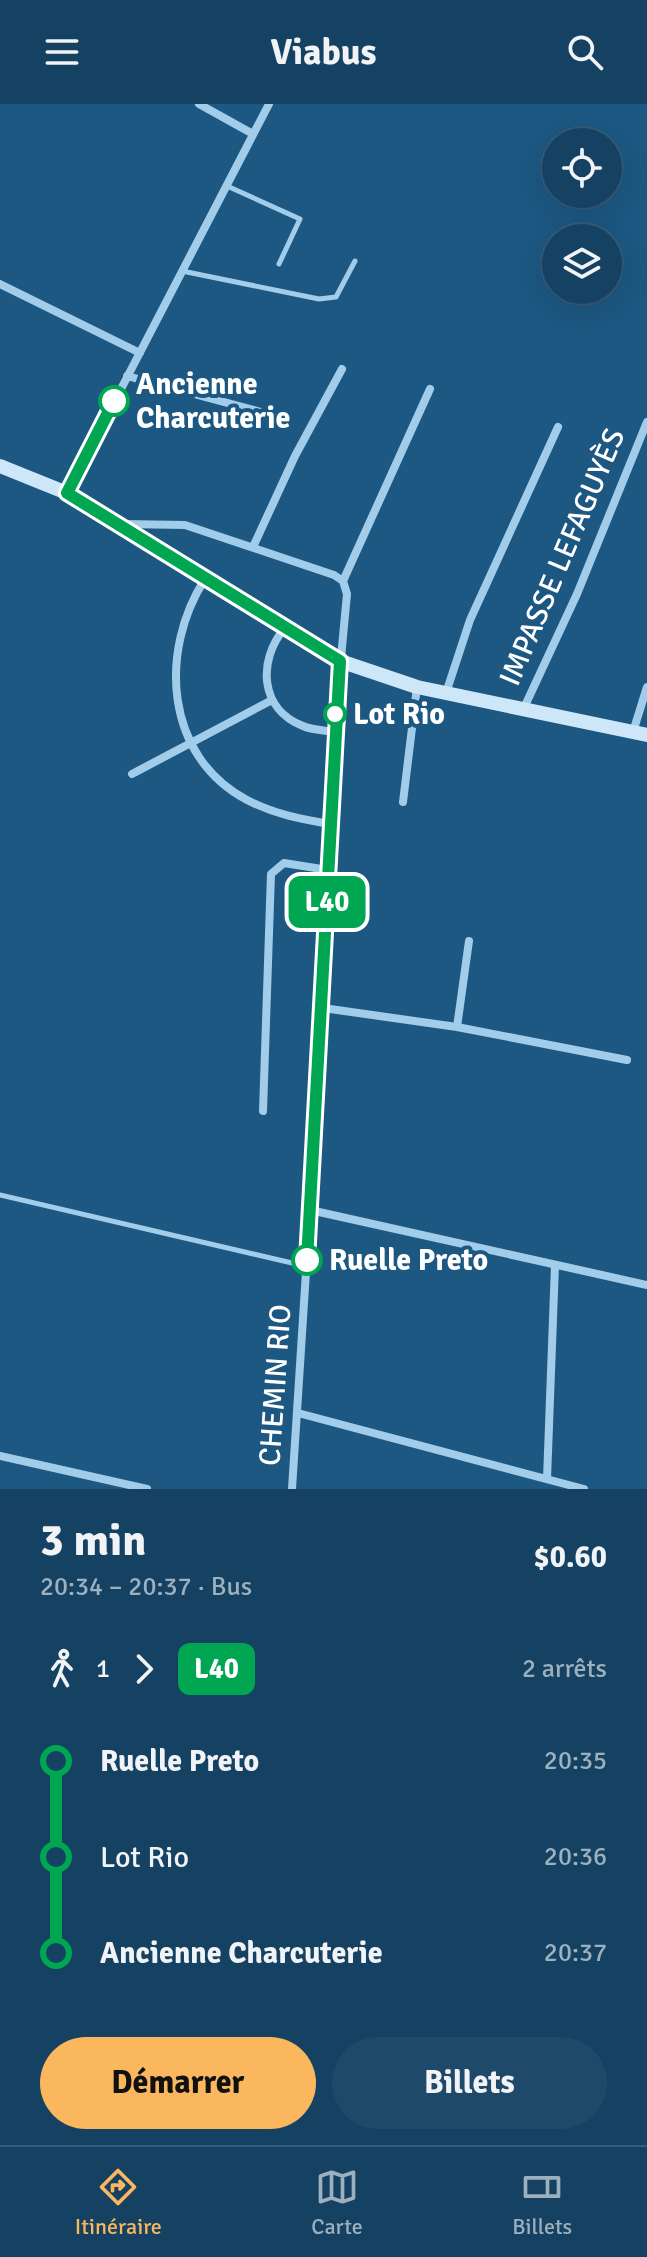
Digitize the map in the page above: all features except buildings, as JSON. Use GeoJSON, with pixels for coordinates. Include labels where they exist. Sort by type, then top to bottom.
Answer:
{"type":"FeatureCollection","features":[{"type":"Feature","properties":{"kind":"main road"},"geometry":{"type":"LineString","coordinates":[[0,466],[67,493],[340,661],[417,687],[640,734]]}},
{"type":"Feature","properties":{"kind":"street"},"geometry":{"type":"LineString","coordinates":[[199,104],[253,134]]}},
{"type":"Feature","properties":{"kind":"street"},"geometry":{"type":"LineString","coordinates":[[67,493],[269,104]]}},
{"type":"Feature","properties":{"kind":"street"},"geometry":{"type":"LineString","coordinates":[[0,284],[140,353]]}},
{"type":"Feature","properties":{"kind":"street"},"geometry":{"type":"LineString","coordinates":[[253,547],[295,456],[342,369]]}},
{"type":"Feature","properties":{"kind":"street"},"geometry":{"type":"LineString","coordinates":[[127,376],[276,416]]}},
{"type":"Feature","properties":{"kind":"street"},"geometry":{"type":"LineString","coordinates":[[118,524],[185,525],[343,581],[430,389]]}},
{"type":"Feature","properties":{"kind":"street","name":"IMPASSE LEFAGUYÈS"},"geometry":{"type":"LineString","coordinates":[[522,710],[577,594],[647,422]]}},
{"type":"Feature","properties":{"kind":"street"},"geometry":{"type":"LineString","coordinates":[[446,693],[470,620],[558,427]]}},
{"type":"Feature","properties":{"kind":"street"},"geometry":{"type":"LineString","coordinates":[[205,579],[187,607],[177,643],[175,677],[180,715],[190,741],[209,767],[245,799],[282,816],[330,824]]}},
{"type":"Feature","properties":{"kind":"street","name":"CHEMIN RIO"},"geometry":{"type":"LineString","coordinates":[[292,1489],[323,1008],[334,732],[347,594],[343,581]]}},
{"type":"Feature","properties":{"kind":"street"},"geometry":{"type":"LineString","coordinates":[[284,629],[271,645],[266,662],[272,700],[305,727],[334,732]]}},
{"type":"Feature","properties":{"kind":"street"},"geometry":{"type":"LineString","coordinates":[[403,802],[417,687]]}},
{"type":"Feature","properties":{"kind":"street"},"geometry":{"type":"LineString","coordinates":[[640,734],[647,687]]}},
{"type":"Feature","properties":{"kind":"street"},"geometry":{"type":"LineString","coordinates":[[132,774],[272,700]]}},
{"type":"Feature","properties":{"kind":"street"},"geometry":{"type":"LineString","coordinates":[[263,1111],[271,874],[284,863],[328,870]]}},
{"type":"Feature","properties":{"kind":"street"},"geometry":{"type":"LineString","coordinates":[[457,1027],[469,941]]}},
{"type":"Feature","properties":{"kind":"street"},"geometry":{"type":"LineString","coordinates":[[323,1008],[457,1027],[627,1060]]}},
{"type":"Feature","properties":{"kind":"street"},"geometry":{"type":"LineString","coordinates":[[310,1210],[647,1285]]}},
{"type":"Feature","properties":{"kind":"street"},"geometry":{"type":"LineString","coordinates":[[547,1479],[555,1265]]}},
{"type":"Feature","properties":{"kind":"street"},"geometry":{"type":"LineString","coordinates":[[298,1413],[584,1489]]}},
{"type":"Feature","properties":{"kind":"street"},"geometry":{"type":"LineString","coordinates":[[0,1456],[147,1489]]}},
{"type":"Feature","properties":{"kind":"lane"},"geometry":{"type":"LineString","coordinates":[[226,186],[300,219],[279,264]]}},
{"type":"Feature","properties":{"kind":"lane"},"geometry":{"type":"LineString","coordinates":[[182,271],[319,299],[336,297],[355,261]]}},
{"type":"Feature","properties":{"kind":"lane"},"geometry":{"type":"LineString","coordinates":[[0,1195],[306,1266]]}},
{"type":"Feature","properties":{"kind":"bus line","name":"L40"},"geometry":{"type":"LineString","coordinates":[[114,401],[67,493],[340,661],[307,1260]]}},
{"type":"Feature","properties":{"kind":"place","name":"Ancienne Charcuterie"},"geometry":{"type":"Point","coordinates":[114,401]}},
{"type":"Feature","properties":{"kind":"place","name":"Lot Rio"},"geometry":{"type":"Point","coordinates":[335,714]}},
{"type":"Feature","properties":{"kind":"place","name":"Ruelle Preto"},"geometry":{"type":"Point","coordinates":[307,1260]}}]}
